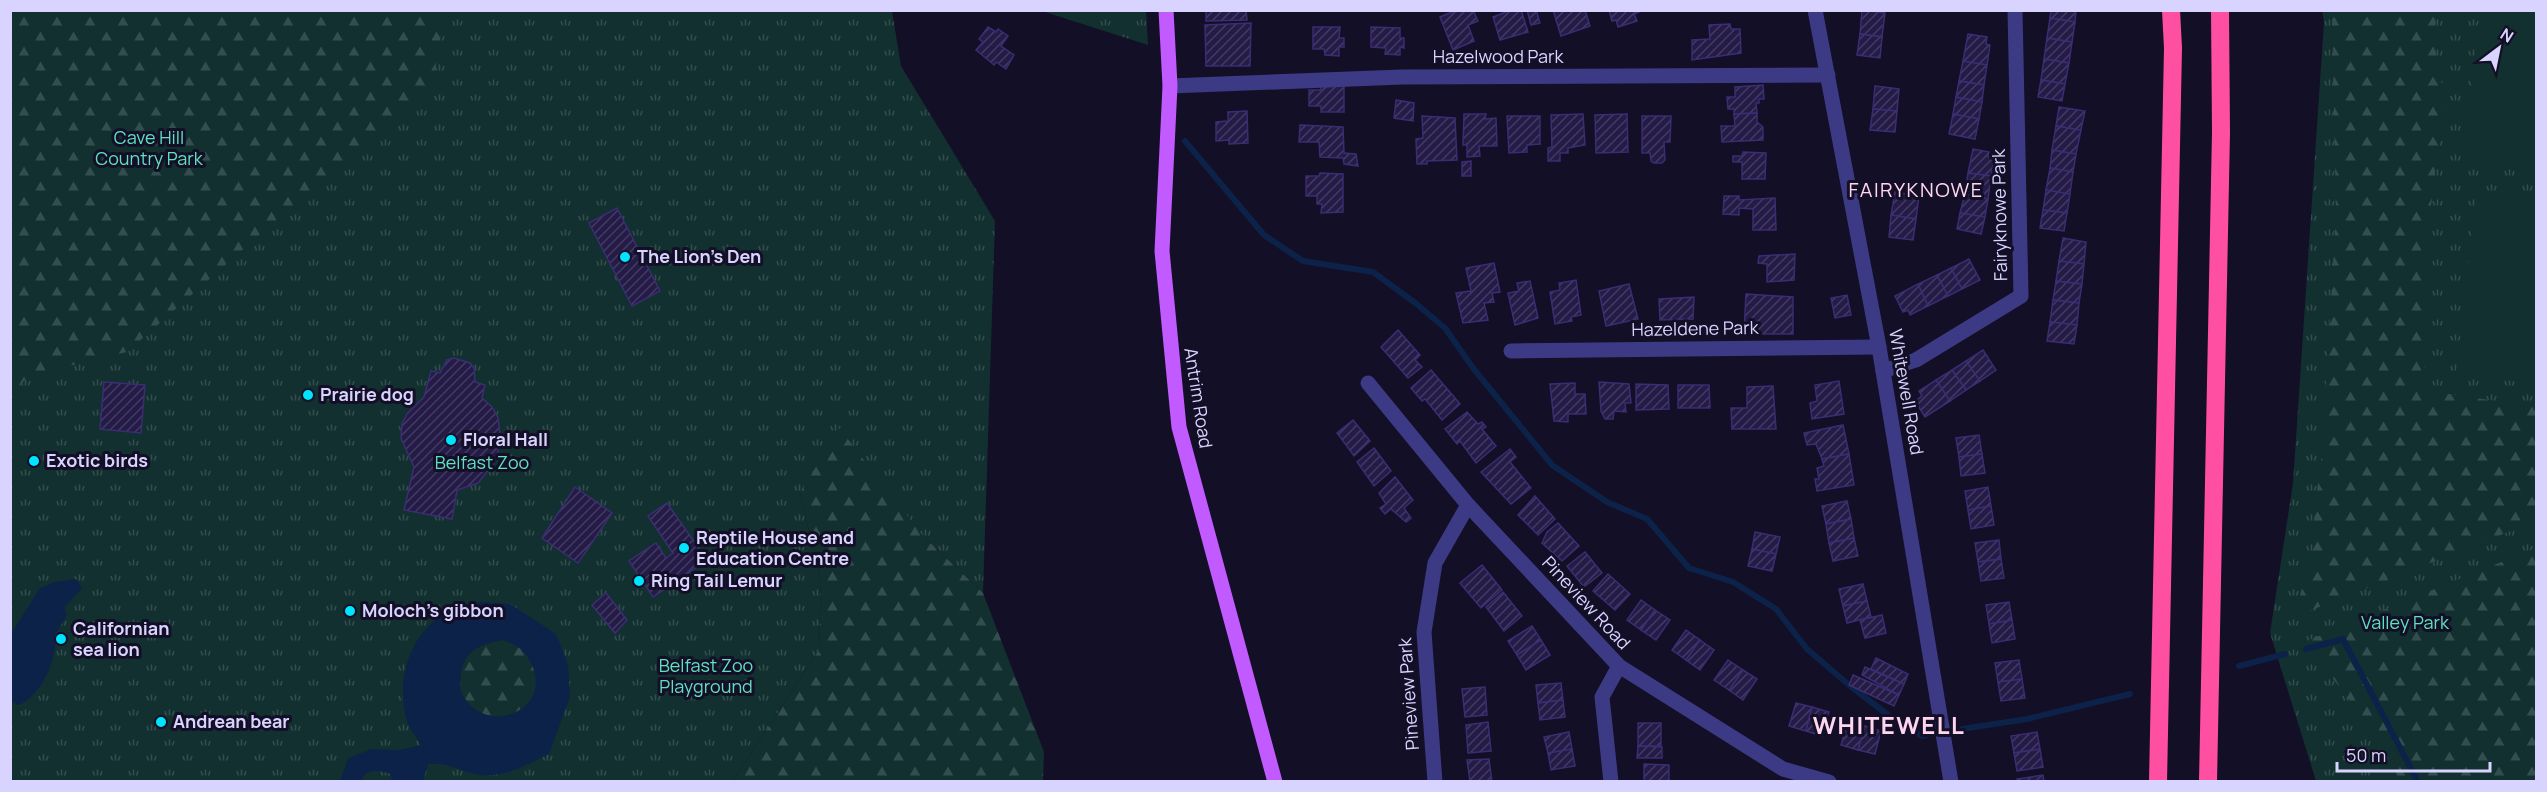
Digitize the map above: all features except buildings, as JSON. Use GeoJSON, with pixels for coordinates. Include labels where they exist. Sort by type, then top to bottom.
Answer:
{"type":"FeatureCollection","features":[{"type":"Feature","properties":{"kind":"highway"},"geometry":{"type":"LineString","coordinates":[[2158,782],[2173,48],[2171,10]]}},
{"type":"Feature","properties":{"kind":"highway"},"geometry":{"type":"LineString","coordinates":[[2208,782],[2221,132],[2220,10]]}},
{"type":"Feature","properties":{"kind":"main road","name":"Antrim Road"},"geometry":{"type":"LineString","coordinates":[[1167,10],[1170,86],[1162,251],[1179,427],[1275,782]]}},
{"type":"Feature","properties":{"kind":"street","name":"Whitewell Road"},"geometry":{"type":"LineString","coordinates":[[1815,10],[1879,347],[1951,782]]}},
{"type":"Feature","properties":{"kind":"street","name":"Fairyknowe Park"},"geometry":{"type":"LineString","coordinates":[[1883,371],[1916,360],[2021,296],[2015,10]]}},
{"type":"Feature","properties":{"kind":"street","name":"Hazelwood Park"},"geometry":{"type":"LineString","coordinates":[[1170,86],[1402,77],[1827,75]]}},
{"type":"Feature","properties":{"kind":"street","name":"Hazeldene Park"},"geometry":{"type":"LineString","coordinates":[[1511,351],[1879,347]]}},
{"type":"Feature","properties":{"kind":"street","name":"Pineview Road"},"geometry":{"type":"LineString","coordinates":[[1368,383],[1467,505],[1619,666],[1780,775],[1830,782]]}},
{"type":"Feature","properties":{"kind":"street","name":"Pineview Park"},"geometry":{"type":"LineString","coordinates":[[1435,782],[1424,632],[1435,563],[1467,505]]}},
{"type":"Feature","properties":{"kind":"street"},"geometry":{"type":"LineString","coordinates":[[1611,782],[1602,697],[1619,666]]}},
{"type":"Feature","properties":{"kind":"green space","name":"Cave Hill Country Park"},"geometry":{"type":"Polygon","coordinates":[[[11,10],[444,11],[433,82],[423,87],[417,111],[391,124],[300,199],[127,352],[28,376],[11,396],[11,10]]]}},
{"type":"Feature","properties":{"kind":"green space","name":"Belfast Zoo"},"geometry":{"type":"Polygon","coordinates":[[[10,11],[892,11],[901,66],[995,221],[983,593],[924,537],[800,493],[821,581],[819,650],[733,781],[11,781],[10,11]]]}},
{"type":"Feature","properties":{"kind":"green space"},"geometry":{"type":"Polygon","coordinates":[[[1042,11],[1146,11],[1148,45],[1042,11]]]}},
{"type":"Feature","properties":{"kind":"green space","name":"Valley Park"},"geometry":{"type":"Polygon","coordinates":[[[2322,11],[2536,11],[2536,781],[2316,781],[2270,633],[2293,483],[2324,22],[2322,11]]]}},
{"type":"Feature","properties":{"kind":"green space"},"geometry":{"type":"Polygon","coordinates":[[[2332,11],[2436,11],[2435,48],[2443,90],[2442,117],[2426,246],[2424,384],[2429,390],[2438,394],[2536,407],[2536,521],[2294,617],[2316,538],[2314,512],[2321,463],[2336,216],[2332,11]]]}},
{"type":"Feature","properties":{"kind":"green space"},"geometry":{"type":"Polygon","coordinates":[[[2481,11],[2536,11],[2536,172],[2461,162],[2481,11]]]}},
{"type":"Feature","properties":{"kind":"green space"},"geometry":{"type":"Polygon","coordinates":[[[2477,192],[2536,200],[2536,384],[2456,374],[2477,192]]]}},
{"type":"Feature","properties":{"kind":"green space"},"geometry":{"type":"Polygon","coordinates":[[[839,428],[924,537],[983,593],[1044,752],[1043,781],[733,781],[819,650],[821,581],[800,493],[839,428]]]}},
{"type":"Feature","properties":{"kind":"green space"},"geometry":{"type":"Polygon","coordinates":[[[2536,548],[2536,781],[2400,781],[2378,738],[2316,656],[2309,640],[2536,548]]]}},
{"type":"Feature","properties":{"kind":"green space"},"geometry":{"type":"Polygon","coordinates":[[[498,641],[513,644],[525,652],[533,664],[536,679],[533,694],[525,706],[513,714],[498,717],[483,714],[471,706],[463,694],[460,679],[463,664],[471,652],[483,644],[498,641]]]}},
{"type":"Feature","properties":{"kind":"water"},"geometry":{"type":"Polygon","coordinates":[[[76,579],[82,588],[64,608],[67,615],[55,635],[54,655],[46,676],[34,694],[18,705],[11,701],[11,634],[40,588],[55,582],[76,579]]]}},
{"type":"Feature","properties":{"kind":"water"},"geometry":{"type":"Polygon","coordinates":[[[482,602],[510,604],[556,634],[568,665],[570,697],[549,754],[500,774],[482,775],[450,766],[428,764],[423,781],[392,781],[391,774],[378,771],[366,774],[361,781],[340,781],[348,759],[371,749],[400,750],[421,745],[408,724],[404,705],[405,671],[410,655],[417,640],[440,616],[458,607],[482,602]],[[502,640],[486,644],[469,654],[461,675],[460,684],[464,698],[475,709],[488,715],[502,716],[515,713],[526,705],[533,694],[536,681],[527,655],[517,646],[502,640]]]}},
{"type":"Feature","properties":{"kind":"waterway"},"geometry":{"type":"LineString","coordinates":[[1185,141],[1264,235],[1303,261],[1373,272],[1414,302],[1445,328],[1473,368],[1552,465],[1607,502],[1647,519],[1689,568],[1733,582],[1776,609],[1807,649],[1849,685],[1897,722],[1922,736],[1926,735]]}},
{"type":"Feature","properties":{"kind":"waterway"},"geometry":{"type":"LineString","coordinates":[[2306,649],[2343,639],[2418,782]]}},
{"type":"Feature","properties":{"kind":"waterway"},"geometry":{"type":"LineString","coordinates":[[2239,666],[2285,654]]}},
{"type":"Feature","properties":{"kind":"waterway"},"geometry":{"type":"LineString","coordinates":[[1962,729],[2027,719],[2130,694]]}},
{"type":"Feature","properties":{"kind":"place","name":"The Lion's Den"},"geometry":{"type":"Point","coordinates":[625,257]}},
{"type":"Feature","properties":{"kind":"place","name":"Prairie dog"},"geometry":{"type":"Point","coordinates":[308,395]}},
{"type":"Feature","properties":{"kind":"place","name":"Floral Hall"},"geometry":{"type":"Point","coordinates":[451,440]}},
{"type":"Feature","properties":{"kind":"place","name":"Exotic birds"},"geometry":{"type":"Point","coordinates":[34,461]}},
{"type":"Feature","properties":{"kind":"place","name":"Reptile House and Education Centre"},"geometry":{"type":"Point","coordinates":[684,548]}},
{"type":"Feature","properties":{"kind":"place","name":"Ring Tail Lemur"},"geometry":{"type":"Point","coordinates":[639,581]}},
{"type":"Feature","properties":{"kind":"place","name":"Moloch's gibbon"},"geometry":{"type":"Point","coordinates":[350,611]}},
{"type":"Feature","properties":{"kind":"place","name":"Californian sea lion"},"geometry":{"type":"Point","coordinates":[61,639]}},
{"type":"Feature","properties":{"kind":"place","name":"Andrean bear"},"geometry":{"type":"Point","coordinates":[161,722]}},
{"type":"Feature","properties":{"kind":"district","name":"FAIRYKNOWE"},"geometry":{"type":"Point","coordinates":[1916,190]}},
{"type":"Feature","properties":{"kind":"district","name":"WHITEWELL"},"geometry":{"type":"Point","coordinates":[1889,726]}},
{"type":"Feature","properties":{"kind":"park label","name":"Belfast Zoo Playground"},"geometry":{"type":"Point","coordinates":[706,676]}}]}
